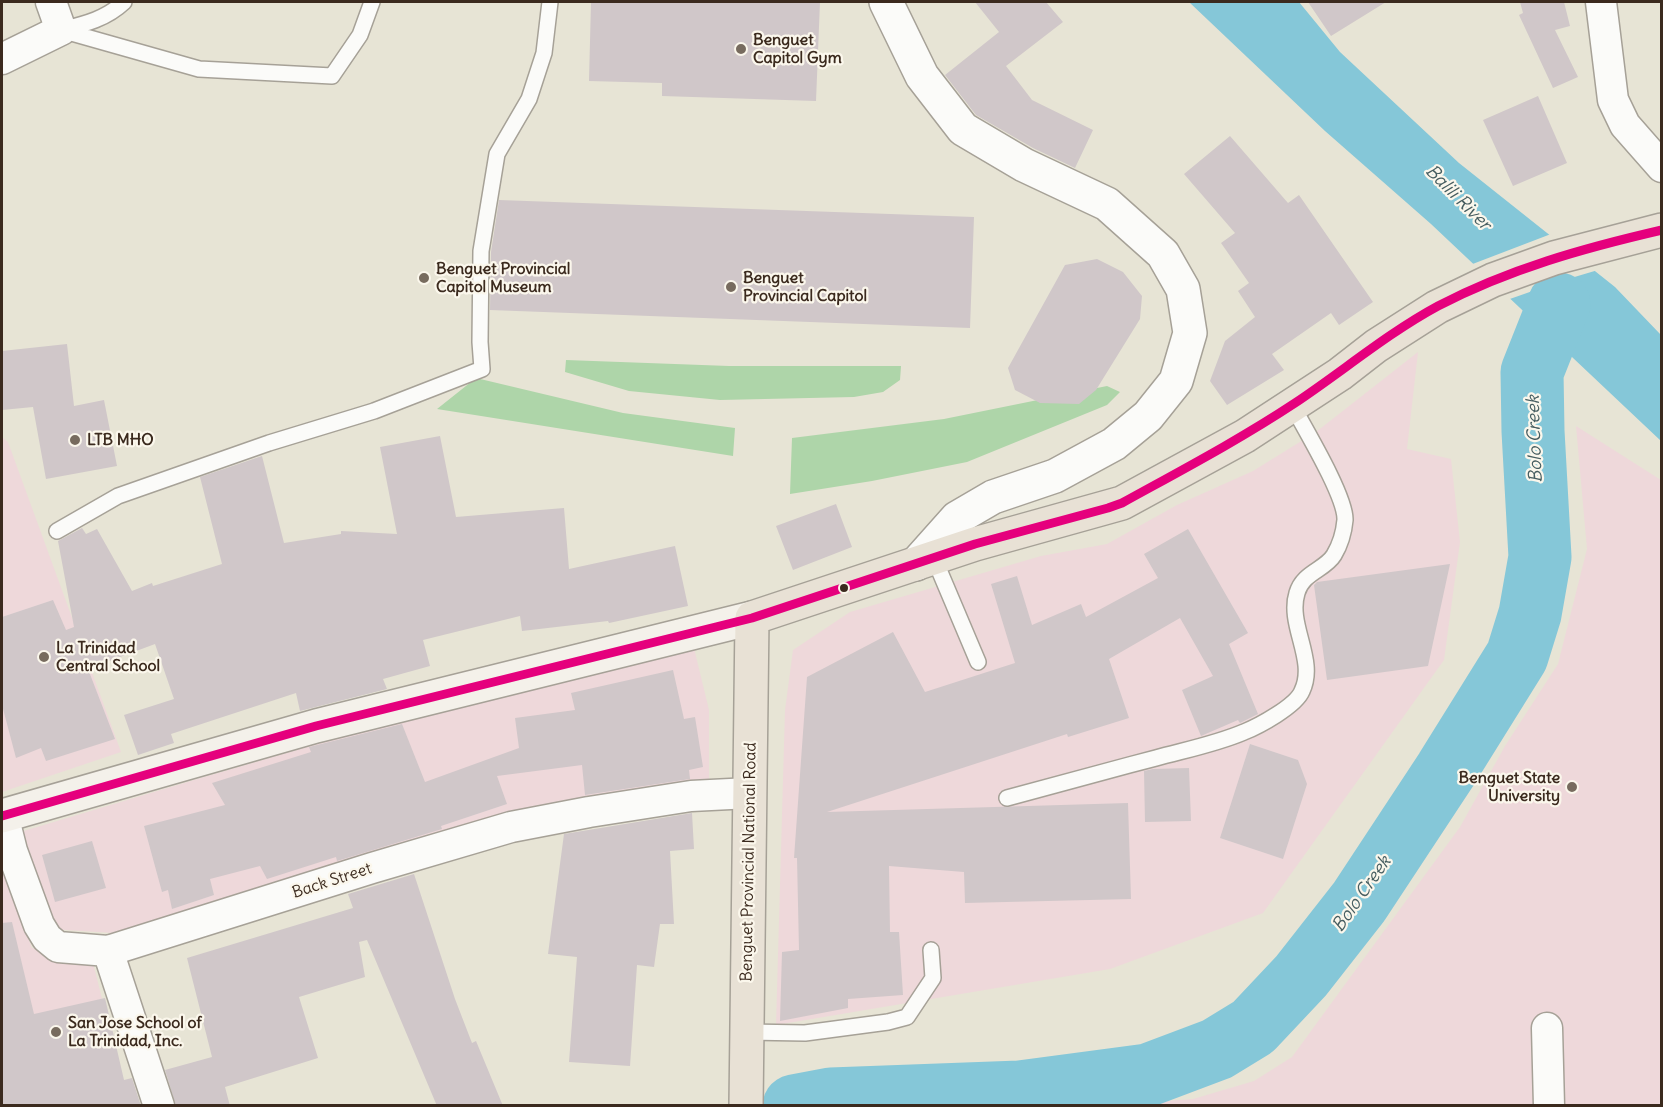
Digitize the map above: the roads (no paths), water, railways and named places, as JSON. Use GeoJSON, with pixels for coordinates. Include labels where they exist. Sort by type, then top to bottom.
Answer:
{"type":"FeatureCollection","features":[{"type":"Feature","properties":{"kind":"highway"},"geometry":{"type":"LineString","coordinates":[[752,618],[975,544],[1122,503],[1245,436],[1437,307],[1493,280],[1554,258],[1662,230]]}},
{"type":"Feature","properties":{"kind":"highway","name":"Benguet Provincial National Road"},"geometry":{"type":"LineString","coordinates":[[746,1106],[752,618]]}},
{"type":"Feature","properties":{"kind":"main road"},"geometry":{"type":"LineString","coordinates":[[2,816],[315,726],[752,618]]}},
{"type":"Feature","properties":{"kind":"street"},"geometry":{"type":"LineString","coordinates":[[2,59],[61,30],[51,2]]}},
{"type":"Feature","properties":{"kind":"street"},"geometry":{"type":"LineString","coordinates":[[886,2],[922,76],[963,129],[1024,165],[1107,204],[1163,254],[1183,289],[1190,333],[1176,381],[1148,416],[1114,444],[1055,476],[993,497],[957,518],[925,561]]}},
{"type":"Feature","properties":{"kind":"street"},"geometry":{"type":"LineString","coordinates":[[1601,2],[1613,100],[1625,125],[1662,167]]}},
{"type":"Feature","properties":{"kind":"street","name":"Back Street"},"geometry":{"type":"LineString","coordinates":[[2,816],[39,925],[47,938],[58,947],[108,951],[512,827],[691,796],[750,793]]}},
{"type":"Feature","properties":{"kind":"street"},"geometry":{"type":"LineString","coordinates":[[108,951],[159,1106]]}},
{"type":"Feature","properties":{"kind":"street"},"geometry":{"type":"LineString","coordinates":[[1547,1028],[1549,1106]]}},
{"type":"Feature","properties":{"kind":"lane"},"geometry":{"type":"LineString","coordinates":[[61,30],[94,21],[114,12],[124,2]]}},
{"type":"Feature","properties":{"kind":"lane"},"geometry":{"type":"LineString","coordinates":[[61,30],[199,69],[332,76],[360,35],[372,2]]}},
{"type":"Feature","properties":{"kind":"lane"},"geometry":{"type":"LineString","coordinates":[[57,531],[118,496],[269,443],[374,411],[482,369],[481,251],[497,154],[530,99],[544,53],[550,2]]}},
{"type":"Feature","properties":{"kind":"lane"},"geometry":{"type":"LineString","coordinates":[[1006,798],[1244,732],[1293,704],[1302,693],[1306,681],[1306,664],[1294,602],[1307,576],[1333,557],[1341,538],[1345,519],[1338,494],[1292,405]]}},
{"type":"Feature","properties":{"kind":"lane"},"geometry":{"type":"LineString","coordinates":[[925,561],[978,662]]}},
{"type":"Feature","properties":{"kind":"lane"},"geometry":{"type":"LineString","coordinates":[[747,1037],[805,1034],[888,1022],[907,1017],[933,978],[931,950]]}},
{"type":"Feature","properties":{"kind":"water","name":"Balili River"},"geometry":{"type":"Polygon","coordinates":[[[1189,2],[1299,2],[1340,52],[1459,163],[1615,287],[1661,335],[1661,441],[1431,224],[1325,131],[1189,2]]]}},
{"type":"Feature","properties":{"kind":"waterway","name":"Bolo Creek"},"geometry":{"type":"LineString","coordinates":[[794,1106],[831,1099],[1020,1092],[1148,1075],[1217,1049],[1253,1027],[1301,976],[1359,902],[1446,770],[1517,656],[1530,614],[1540,557],[1532,372],[1559,304]]}},
{"type":"Feature","properties":{"kind":"place","name":"Benguet Capitol Gym"},"geometry":{"type":"Point","coordinates":[741,49]}},
{"type":"Feature","properties":{"kind":"place","name":"Benguet Provincial Capitol Museum"},"geometry":{"type":"Point","coordinates":[424,278]}},
{"type":"Feature","properties":{"kind":"place","name":"Benguet Provincial Capitol"},"geometry":{"type":"Point","coordinates":[731,287]}},
{"type":"Feature","properties":{"kind":"place","name":"LTB MHO"},"geometry":{"type":"Point","coordinates":[75,440]}},
{"type":"Feature","properties":{"kind":"place","name":"La Trinidad Central School"},"geometry":{"type":"Point","coordinates":[44,657]}},
{"type":"Feature","properties":{"kind":"place","name":"Benguet State University"},"geometry":{"type":"Point","coordinates":[1572,787]}},
{"type":"Feature","properties":{"kind":"place","name":"San Jose School of La Trinidad, Inc."},"geometry":{"type":"Point","coordinates":[56,1032]}}]}
